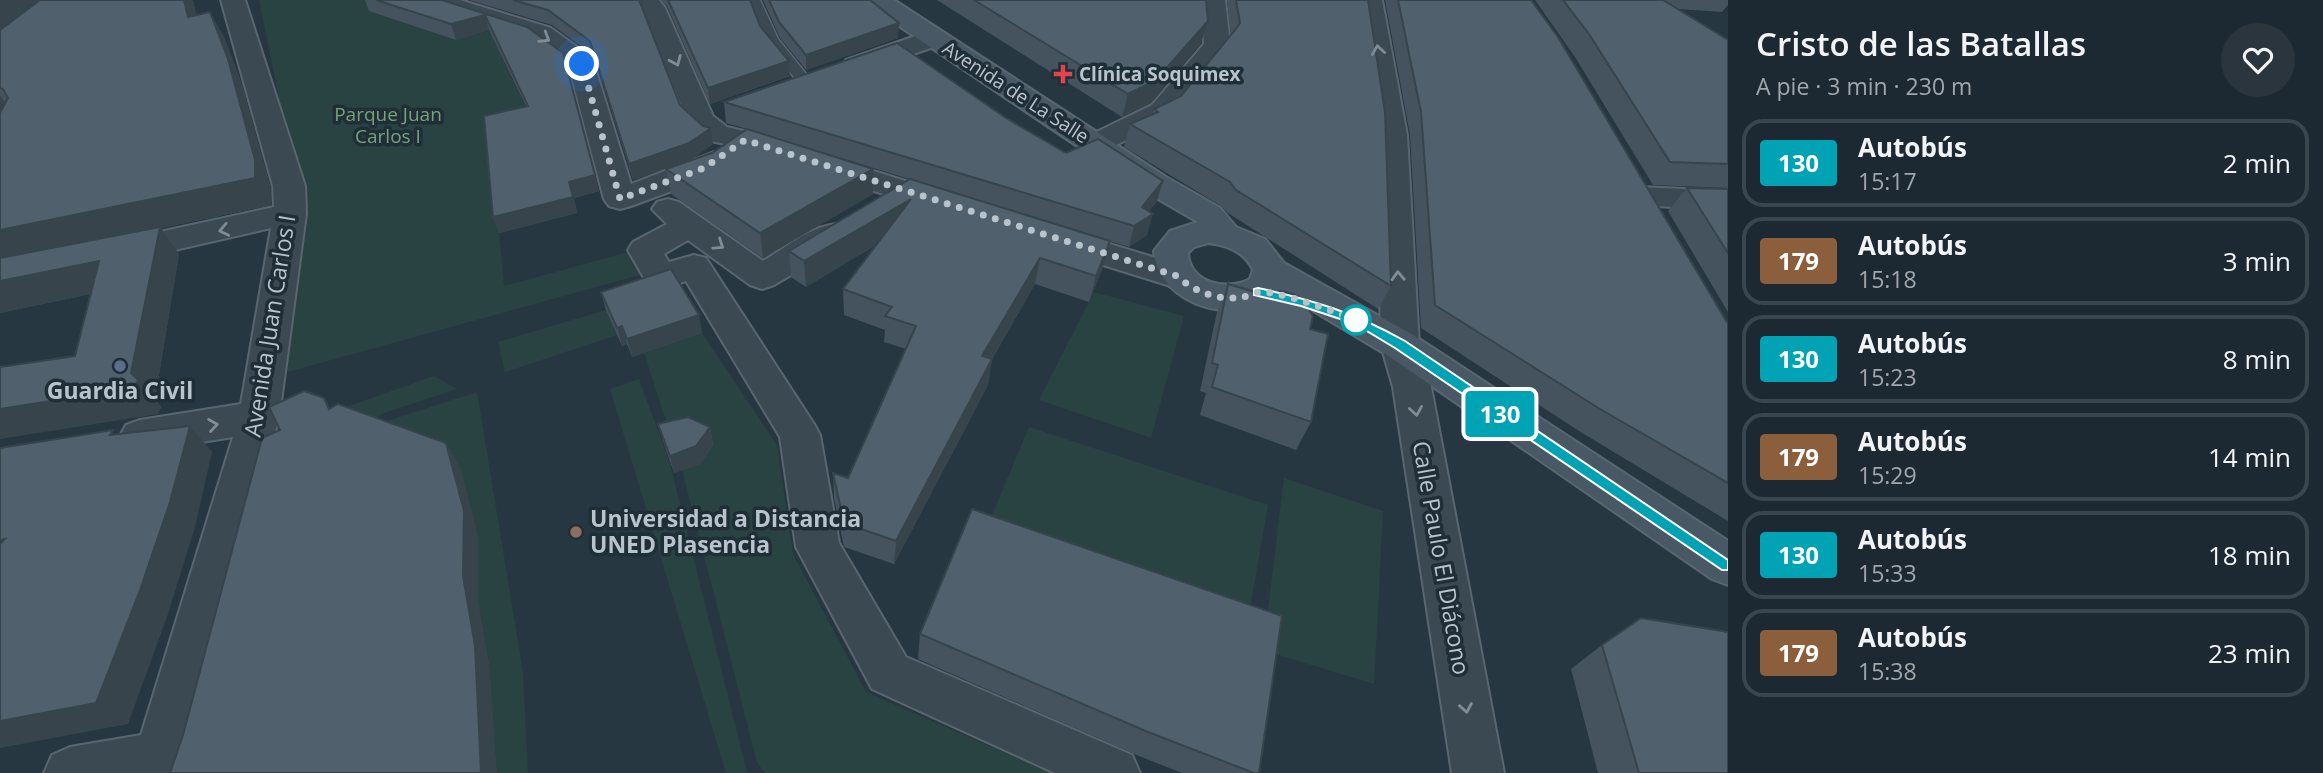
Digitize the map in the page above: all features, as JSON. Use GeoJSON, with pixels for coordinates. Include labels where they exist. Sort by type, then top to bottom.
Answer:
{"type":"FeatureCollection","features":[{"type":"Feature","properties":{"kind":"main road","name":"Avenida de La Salle"},"geometry":{"type":"LineString","coordinates":[[877,0],[1155,184],[1209,215],[1223,233]]}},
{"type":"Feature","properties":{"kind":"main road","name":"Avenida de La Salle"},"geometry":{"type":"LineString","coordinates":[[1155,184],[1177,221],[1182,237]]}},
{"type":"Feature","properties":{"kind":"main road"},"geometry":{"type":"LineString","coordinates":[[1208,232],[1223,233],[1237,237],[1260,251],[1264,281],[1232,298],[1216,297],[1187,285],[1177,276],[1169,254],[1173,245],[1182,237],[1208,232]]}},
{"type":"Feature","properties":{"kind":"main road"},"geometry":{"type":"LineString","coordinates":[[1264,281],[1303,302],[1359,321],[1400,345],[1728,565]]}},
{"type":"Feature","properties":{"kind":"street","name":"Avenida Juan Carlos I"},"geometry":{"type":"LineString","coordinates":[[158,765],[259,417],[290,214],[289,186],[233,0]]}},
{"type":"Feature","properties":{"kind":"street"},"geometry":{"type":"LineString","coordinates":[[434,0],[542,34],[582,64],[632,194],[689,225],[762,277],[904,191]]}},
{"type":"Feature","properties":{"kind":"street"},"geometry":{"type":"LineString","coordinates":[[646,0],[656,13],[700,120],[717,134],[745,140],[973,213]]}},
{"type":"Feature","properties":{"kind":"street"},"geometry":{"type":"LineString","coordinates":[[1095,144],[1162,111],[1217,45],[1213,0]]}},
{"type":"Feature","properties":{"kind":"street","name":"Calle Paulo El Diácono"},"geometry":{"type":"LineString","coordinates":[[1370,0],[1392,135],[1400,345],[1412,387],[1478,773]]}},
{"type":"Feature","properties":{"kind":"street"},"geometry":{"type":"LineString","coordinates":[[795,87],[933,38]]}},
{"type":"Feature","properties":{"kind":"street"},"geometry":{"type":"LineString","coordinates":[[700,120],[730,109]]}},
{"type":"Feature","properties":{"kind":"street"},"geometry":{"type":"LineString","coordinates":[[632,194],[704,168],[745,140]]}},
{"type":"Feature","properties":{"kind":"street"},"geometry":{"type":"LineString","coordinates":[[1661,232],[1634,185],[1728,201]]}},
{"type":"Feature","properties":{"kind":"street"},"geometry":{"type":"LineString","coordinates":[[94,257],[290,214]]}},
{"type":"Feature","properties":{"kind":"street"},"geometry":{"type":"LineString","coordinates":[[689,225],[645,250],[660,277],[694,265],[800,435],[818,547],[889,673],[1114,773]]}},
{"type":"Feature","properties":{"kind":"street"},"geometry":{"type":"LineString","coordinates":[[1025,229],[1177,276]]}},
{"type":"Feature","properties":{"kind":"street"},"geometry":{"type":"LineString","coordinates":[[109,441],[259,417]]}},
{"type":"Feature","properties":{"kind":"street"},"geometry":{"type":"LineString","coordinates":[[70,773],[158,765]]}},
{"type":"Feature","properties":{"kind":"lane"},"geometry":{"type":"LineString","coordinates":[[752,0],[795,87]]}},
{"type":"Feature","properties":{"kind":"green space","name":"Parque Juan Carlos I"},"geometry":{"type":"Polygon","coordinates":[[[259,0],[367,0],[370,8],[387,16],[456,40],[490,30],[533,121],[490,132],[504,286],[632,251],[640,275],[284,373],[303,215],[259,0]]]}},
{"type":"Feature","properties":{"kind":"green space"},"geometry":{"type":"Polygon","coordinates":[[[1094,292],[1184,316],[1151,438],[1039,400],[1094,292]]]}},
{"type":"Feature","properties":{"kind":"green space"},"geometry":{"type":"Polygon","coordinates":[[[606,310],[617,335],[505,372],[498,342],[606,310]]]}},
{"type":"Feature","properties":{"kind":"green space"},"geometry":{"type":"Polygon","coordinates":[[[702,333],[777,445],[793,554],[866,692],[1051,773],[765,773],[757,762],[682,470],[644,353],[702,333]]]}},
{"type":"Feature","properties":{"kind":"green space"},"geometry":{"type":"Polygon","coordinates":[[[434,376],[457,389],[384,413],[346,435],[335,411],[434,376]]]}},
{"type":"Feature","properties":{"kind":"green space"},"geometry":{"type":"Polygon","coordinates":[[[639,379],[669,460],[747,773],[726,773],[610,389],[639,379]]]}},
{"type":"Feature","properties":{"kind":"green space"},"geometry":{"type":"Polygon","coordinates":[[[477,392],[523,672],[528,773],[497,773],[490,668],[478,599],[478,536],[384,422],[477,392]]]}},
{"type":"Feature","properties":{"kind":"green space"},"geometry":{"type":"Polygon","coordinates":[[[1029,427],[1268,505],[1249,614],[992,515],[1029,427]]]}},
{"type":"Feature","properties":{"kind":"green space"},"geometry":{"type":"Polygon","coordinates":[[[1284,478],[1383,511],[1374,684],[1263,650],[1284,478]]]}},
{"type":"Feature","properties":{"kind":"building"},"geometry":{"type":"Polygon","coordinates":[[[40,0],[184,0],[188,17],[210,12],[228,59],[255,160],[255,178],[0,230],[0,113],[8,98],[0,88],[0,30],[40,0]]]}},
{"type":"Feature","properties":{"kind":"building"},"geometry":{"type":"Polygon","coordinates":[[[376,0],[442,0],[527,27],[563,53],[595,175],[569,182],[573,197],[493,217],[484,116],[528,106],[485,15],[451,24],[376,0]]]}},
{"type":"Feature","properties":{"kind":"building"},"geometry":{"type":"Polygon","coordinates":[[[513,0],[639,0],[680,105],[703,126],[711,128],[689,143],[629,164],[590,41],[548,10],[513,0]]]}},
{"type":"Feature","properties":{"kind":"building"},"geometry":{"type":"Polygon","coordinates":[[[668,0],[750,0],[760,26],[789,61],[708,88],[668,0]]]}},
{"type":"Feature","properties":{"kind":"building"},"geometry":{"type":"Polygon","coordinates":[[[769,0],[870,0],[899,23],[806,55],[779,22],[769,0]]]}},
{"type":"Feature","properties":{"kind":"building"},"geometry":{"type":"Polygon","coordinates":[[[974,0],[1206,0],[1208,21],[1156,80],[1128,94],[974,0]]]}},
{"type":"Feature","properties":{"kind":"building"},"geometry":{"type":"Polygon","coordinates":[[[1236,0],[1368,0],[1385,112],[1391,286],[1236,190],[1230,182],[1130,124],[1158,112],[1154,109],[1181,96],[1240,23],[1236,0]]]}},
{"type":"Feature","properties":{"kind":"building"},"geometry":{"type":"Polygon","coordinates":[[[1398,0],[1531,0],[1558,37],[1728,324],[1728,483],[1600,409],[1435,305],[1421,112],[1398,0]]]}},
{"type":"Feature","properties":{"kind":"building"},"geometry":{"type":"Polygon","coordinates":[[[1563,0],[1663,0],[1728,40],[1728,164],[1670,162],[1589,34],[1563,0]]]}},
{"type":"Feature","properties":{"kind":"building"},"geometry":{"type":"Polygon","coordinates":[[[897,43],[1006,118],[1066,153],[1098,139],[1163,181],[1142,207],[1153,214],[1134,226],[724,102],[897,43]]]}},
{"type":"Feature","properties":{"kind":"building"},"geometry":{"type":"Polygon","coordinates":[[[747,129],[873,169],[760,233],[666,169],[712,153],[747,129]]]}},
{"type":"Feature","properties":{"kind":"building"},"geometry":{"type":"Polygon","coordinates":[[[910,179],[1110,241],[1096,276],[1040,258],[982,356],[992,359],[896,541],[844,523],[833,473],[848,478],[916,326],[885,316],[892,307],[843,289],[911,199],[804,261],[789,251],[910,179]]]}},
{"type":"Feature","properties":{"kind":"building"},"geometry":{"type":"Polygon","coordinates":[[[1687,188],[1728,189],[1728,253],[1687,188]]]}},
{"type":"Feature","properties":{"kind":"building"},"geometry":{"type":"Polygon","coordinates":[[[160,227],[131,373],[138,380],[134,388],[0,409],[0,367],[75,356],[99,261],[0,281],[0,258],[160,227]]]}},
{"type":"Feature","properties":{"kind":"building"},"geometry":{"type":"Polygon","coordinates":[[[671,269],[699,315],[627,339],[622,326],[617,328],[601,292],[671,269]]]}},
{"type":"Feature","properties":{"kind":"building"},"geometry":{"type":"Polygon","coordinates":[[[1228,284],[1265,295],[1282,291],[1295,295],[1304,301],[1313,316],[1310,329],[1328,334],[1311,422],[1212,387],[1218,365],[1212,363],[1228,284]]]}},
{"type":"Feature","properties":{"kind":"building"},"geometry":{"type":"Polygon","coordinates":[[[304,391],[324,398],[329,409],[338,404],[446,443],[464,511],[463,576],[475,646],[481,773],[170,773],[183,735],[262,438],[280,430],[269,407],[304,391]]]}},
{"type":"Feature","properties":{"kind":"building"},"geometry":{"type":"Polygon","coordinates":[[[688,417],[710,427],[696,446],[670,456],[658,424],[688,417]]]}},
{"type":"Feature","properties":{"kind":"building"},"geometry":{"type":"Polygon","coordinates":[[[190,426],[170,502],[140,590],[96,703],[0,721],[0,544],[5,539],[0,540],[0,448],[113,430],[110,435],[190,426]]]}},
{"type":"Feature","properties":{"kind":"building"},"geometry":{"type":"Polygon","coordinates":[[[972,509],[1282,616],[1259,773],[1148,732],[920,634],[972,509]]]}},
{"type":"Feature","properties":{"kind":"building"},"geometry":{"type":"Polygon","coordinates":[[[1641,618],[1728,632],[1728,773],[1639,773],[1602,645],[1641,618]]]}},
{"type":"Feature","properties":{"kind":"bus line","name":"130"},"geometry":{"type":"LineString","coordinates":[[1258,292],[1303,302],[1359,321],[1400,345],[1728,565]]}},
{"type":"Feature","properties":{"kind":"place","name":"Clínica Soquimex"},"geometry":{"type":"Point","coordinates":[1063,74]}},
{"type":"Feature","properties":{"kind":"place","name":"Guardia Civil"},"geometry":{"type":"Point","coordinates":[120,366]}},
{"type":"Feature","properties":{"kind":"place","name":"Universidad a Distancia UNED Plasencia"},"geometry":{"type":"Point","coordinates":[576,532]}},
{"type":"Feature","properties":{"kind":"route"},"geometry":{"type":"LineString","coordinates":[[582,64],[620,199],[704,168],[745,140],[1177,276],[1187,285],[1216,297],[1232,298],[1258,292],[1303,302],[1359,321],[1356,320]]}}]}
